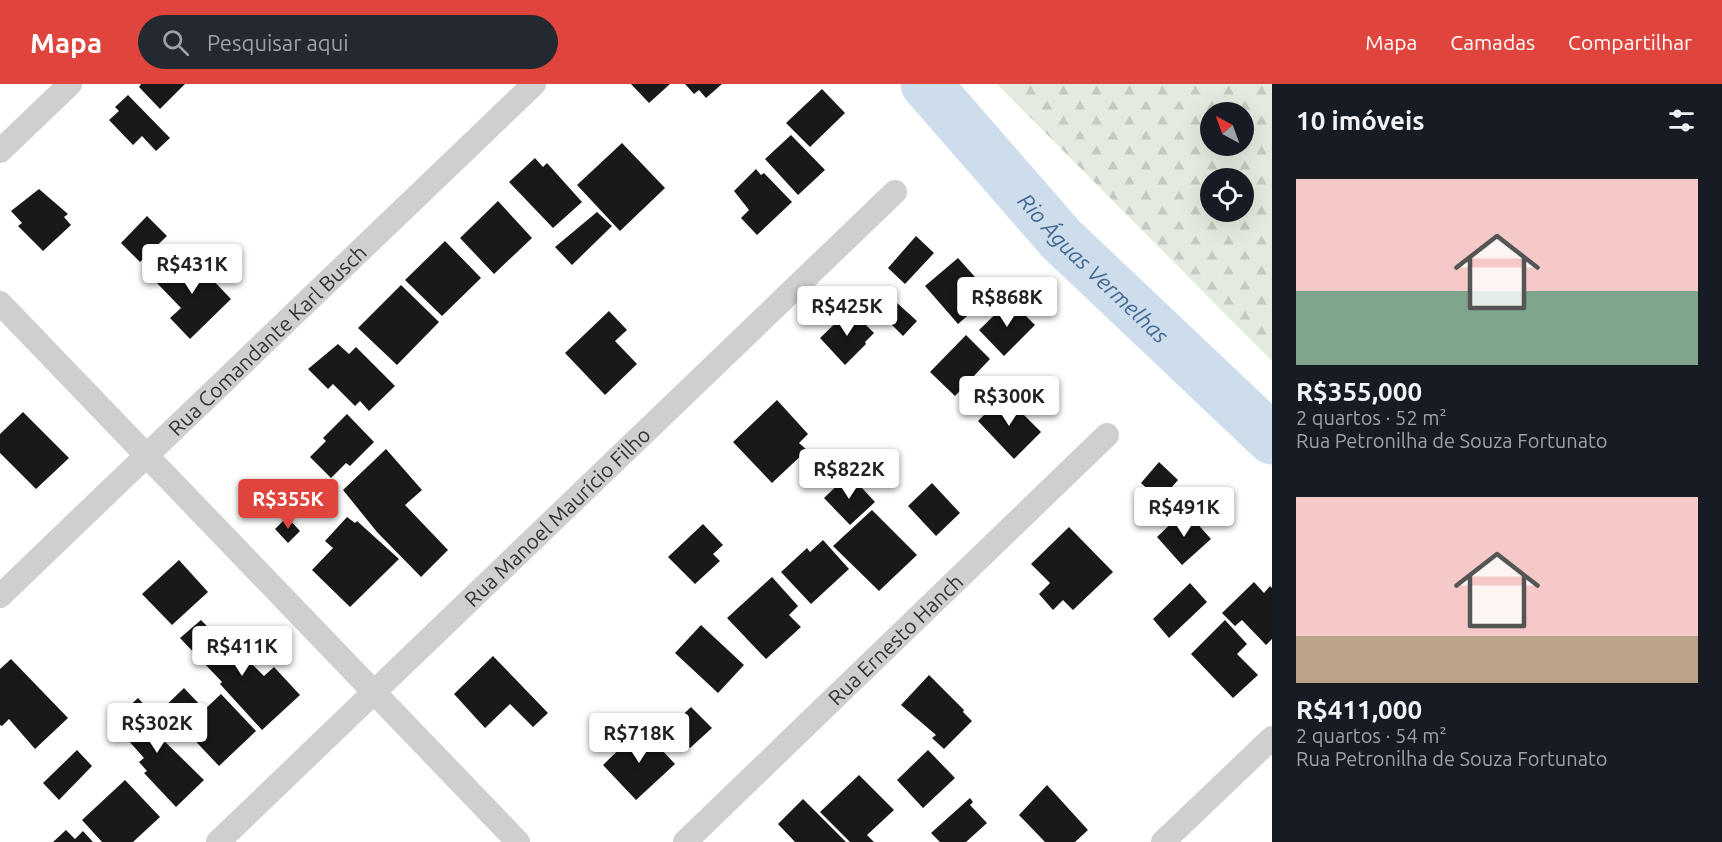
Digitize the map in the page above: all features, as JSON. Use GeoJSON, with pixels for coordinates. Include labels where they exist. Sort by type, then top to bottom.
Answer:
{"type":"FeatureCollection","features":[{"type":"Feature","properties":{"kind":"street"},"geometry":{"type":"LineString","coordinates":[[0,151],[70,84]]}},
{"type":"Feature","properties":{"kind":"street","name":"Rua Comandante Karl Busch"},"geometry":{"type":"LineString","coordinates":[[0,596],[534,84]]}},
{"type":"Feature","properties":{"kind":"street","name":"Rua Manoel Maurício Filho"},"geometry":{"type":"LineString","coordinates":[[218,842],[895,192]]}},
{"type":"Feature","properties":{"kind":"street"},"geometry":{"type":"LineString","coordinates":[[0,303],[518,842]]}},
{"type":"Feature","properties":{"kind":"street","name":"Rua Ernesto Hanch"},"geometry":{"type":"LineString","coordinates":[[685,842],[1107,435]]}},
{"type":"Feature","properties":{"kind":"street"},"geometry":{"type":"LineString","coordinates":[[1163,842],[1272,738]]}},
{"type":"Feature","properties":{"kind":"green space"},"geometry":{"type":"Polygon","coordinates":[[[997,84],[1272,84],[1272,361],[997,84]]]}},
{"type":"Feature","properties":{"kind":"building"},"geometry":{"type":"Polygon","coordinates":[[[141,84],[185,84],[160,109],[139,87],[141,84]]]}},
{"type":"Feature","properties":{"kind":"building"},"geometry":{"type":"Polygon","coordinates":[[[631,84],[670,84],[649,103],[631,84]]]}},
{"type":"Feature","properties":{"kind":"building"},"geometry":{"type":"Polygon","coordinates":[[[685,84],[722,84],[706,98],[699,90],[694,94],[685,84]]]}},
{"type":"Feature","properties":{"kind":"building"},"geometry":{"type":"Polygon","coordinates":[[[822,89],[845,113],[810,147],[786,123],[822,89]]]}},
{"type":"Feature","properties":{"kind":"building"},"geometry":{"type":"Polygon","coordinates":[[[128,95],[170,138],[156,151],[142,136],[133,145],[109,120],[119,111],[115,107],[128,95]]]}},
{"type":"Feature","properties":{"kind":"building"},"geometry":{"type":"Polygon","coordinates":[[[791,135],[825,170],[798,195],[765,159],[791,135]]]}},
{"type":"Feature","properties":{"kind":"building"},"geometry":{"type":"Polygon","coordinates":[[[622,143],[665,188],[620,231],[577,185],[622,143]]]}},
{"type":"Feature","properties":{"kind":"building"},"geometry":{"type":"Polygon","coordinates":[[[535,158],[543,167],[547,163],[582,202],[553,228],[509,182],[535,158]]]}},
{"type":"Feature","properties":{"kind":"building"},"geometry":{"type":"Polygon","coordinates":[[[756,169],[761,175],[764,173],[792,202],[757,235],[741,218],[749,210],[734,191],[756,169]]]}},
{"type":"Feature","properties":{"kind":"building"},"geometry":{"type":"Polygon","coordinates":[[[39,189],[68,214],[64,217],[71,225],[43,251],[18,226],[22,223],[11,211],[39,189]]]}},
{"type":"Feature","properties":{"kind":"building"},"geometry":{"type":"Polygon","coordinates":[[[498,201],[532,238],[494,274],[460,238],[498,201]]]}},
{"type":"Feature","properties":{"kind":"building"},"geometry":{"type":"Polygon","coordinates":[[[597,212],[612,226],[572,265],[555,247],[597,212]]]}},
{"type":"Feature","properties":{"kind":"building"},"geometry":{"type":"Polygon","coordinates":[[[147,216],[167,236],[140,262],[121,243],[147,216]]]}},
{"type":"Feature","properties":{"kind":"building"},"geometry":{"type":"Polygon","coordinates":[[[916,236],[934,253],[905,284],[888,268],[916,236]]]}},
{"type":"Feature","properties":{"kind":"building"},"geometry":{"type":"Polygon","coordinates":[[[445,241],[481,278],[442,316],[405,280],[445,241]]]}},
{"type":"Feature","properties":{"kind":"building"},"geometry":{"type":"Polygon","coordinates":[[[186,252],[231,299],[190,339],[170,318],[181,308],[155,281],[186,252]]]}},
{"type":"Feature","properties":{"kind":"building"},"geometry":{"type":"Polygon","coordinates":[[[958,258],[991,295],[958,324],[925,286],[958,258]]]}},
{"type":"Feature","properties":{"kind":"building"},"geometry":{"type":"Polygon","coordinates":[[[401,285],[439,322],[397,365],[358,328],[401,285]]]}},
{"type":"Feature","properties":{"kind":"building"},"geometry":{"type":"Polygon","coordinates":[[[1010,300],[1035,325],[1004,356],[979,330],[1010,300]]]}},
{"type":"Feature","properties":{"kind":"building"},"geometry":{"type":"Polygon","coordinates":[[[896,302],[917,321],[903,336],[883,316],[896,302]]]}},
{"type":"Feature","properties":{"kind":"building"},"geometry":{"type":"Polygon","coordinates":[[[850,309],[874,333],[845,365],[820,338],[850,309]]]}},
{"type":"Feature","properties":{"kind":"building"},"geometry":{"type":"Polygon","coordinates":[[[609,311],[627,330],[615,341],[637,364],[605,395],[565,353],[609,311]]]}},
{"type":"Feature","properties":{"kind":"building"},"geometry":{"type":"Polygon","coordinates":[[[966,335],[990,359],[955,396],[930,372],[966,335]]]}},
{"type":"Feature","properties":{"kind":"building"},"geometry":{"type":"Polygon","coordinates":[[[338,344],[349,354],[356,347],[395,386],[369,411],[360,401],[355,406],[333,384],[328,389],[308,369],[338,344]]]}},
{"type":"Feature","properties":{"kind":"building"},"geometry":{"type":"Polygon","coordinates":[[[1004,395],[1041,432],[1014,459],[978,421],[1004,395]]]}},
{"type":"Feature","properties":{"kind":"building"},"geometry":{"type":"Polygon","coordinates":[[[777,400],[808,434],[799,443],[807,450],[772,483],[733,442],[777,400]]]}},
{"type":"Feature","properties":{"kind":"building"},"geometry":{"type":"Polygon","coordinates":[[[23,412],[69,458],[36,489],[0,453],[0,434],[23,412]]]}},
{"type":"Feature","properties":{"kind":"building"},"geometry":{"type":"Polygon","coordinates":[[[347,414],[374,442],[350,466],[346,463],[331,478],[310,457],[326,441],[323,438],[347,414]]]}},
{"type":"Feature","properties":{"kind":"building"},"geometry":{"type":"Polygon","coordinates":[[[386,449],[422,490],[405,505],[448,550],[421,577],[377,532],[343,490],[386,449]]]}},
{"type":"Feature","properties":{"kind":"building"},"geometry":{"type":"Polygon","coordinates":[[[1159,462],[1178,480],[1160,501],[1141,483],[1159,462]]]}},
{"type":"Feature","properties":{"kind":"building"},"geometry":{"type":"Polygon","coordinates":[[[849,474],[875,502],[850,525],[824,498],[849,474]]]}},
{"type":"Feature","properties":{"kind":"building"},"geometry":{"type":"Polygon","coordinates":[[[932,483],[960,513],[936,536],[908,506],[932,483]]]}},
{"type":"Feature","properties":{"kind":"building"},"geometry":{"type":"Polygon","coordinates":[[[872,510],[917,555],[879,591],[833,546],[872,510]]]}},
{"type":"Feature","properties":{"kind":"building"},"geometry":{"type":"Polygon","coordinates":[[[1185,510],[1211,539],[1182,565],[1157,537],[1185,510]]]}},
{"type":"Feature","properties":{"kind":"building"},"geometry":{"type":"Polygon","coordinates":[[[287,517],[300,531],[288,543],[275,529],[287,517]]]}},
{"type":"Feature","properties":{"kind":"building"},"geometry":{"type":"Polygon","coordinates":[[[347,517],[355,523],[357,521],[399,559],[350,607],[312,570],[333,548],[325,541],[347,517]]]}},
{"type":"Feature","properties":{"kind":"building"},"geometry":{"type":"Polygon","coordinates":[[[703,524],[723,545],[713,554],[720,561],[695,584],[668,557],[703,524]]]}},
{"type":"Feature","properties":{"kind":"building"},"geometry":{"type":"Polygon","coordinates":[[[1069,527],[1113,572],[1073,610],[1063,600],[1053,610],[1039,594],[1050,583],[1031,564],[1069,527]]]}},
{"type":"Feature","properties":{"kind":"building"},"geometry":{"type":"Polygon","coordinates":[[[823,540],[849,569],[811,604],[781,572],[807,548],[810,552],[823,540]]]}},
{"type":"Feature","properties":{"kind":"building"},"geometry":{"type":"Polygon","coordinates":[[[179,560],[208,592],[172,625],[142,594],[179,560]]]}},
{"type":"Feature","properties":{"kind":"building"},"geometry":{"type":"Polygon","coordinates":[[[772,577],[798,606],[789,615],[801,627],[766,659],[727,618],[772,577]]]}},
{"type":"Feature","properties":{"kind":"building"},"geometry":{"type":"Polygon","coordinates":[[[1254,582],[1264,593],[1270,586],[1272,588],[1272,639],[1266,645],[1242,620],[1235,626],[1222,613],[1254,582]]]}},
{"type":"Feature","properties":{"kind":"building"},"geometry":{"type":"Polygon","coordinates":[[[1190,583],[1207,602],[1169,638],[1153,619],[1190,583]]]}},
{"type":"Feature","properties":{"kind":"building"},"geometry":{"type":"Polygon","coordinates":[[[201,620],[243,663],[247,659],[264,676],[274,667],[300,695],[262,730],[220,684],[222,682],[180,638],[201,620]]]}},
{"type":"Feature","properties":{"kind":"building"},"geometry":{"type":"Polygon","coordinates":[[[1225,620],[1247,644],[1237,654],[1258,675],[1233,698],[1191,654],[1225,620]]]}},
{"type":"Feature","properties":{"kind":"building"},"geometry":{"type":"Polygon","coordinates":[[[701,625],[744,665],[718,693],[675,653],[701,625]]]}},
{"type":"Feature","properties":{"kind":"building"},"geometry":{"type":"Polygon","coordinates":[[[493,656],[548,713],[533,727],[510,704],[485,728],[454,694],[493,656]]]}},
{"type":"Feature","properties":{"kind":"building"},"geometry":{"type":"Polygon","coordinates":[[[11,659],[68,718],[35,749],[9,719],[2,726],[0,725],[0,669],[11,659]]]}},
{"type":"Feature","properties":{"kind":"building"},"geometry":{"type":"Polygon","coordinates":[[[929,675],[972,721],[944,749],[932,738],[936,735],[901,705],[929,675]]]}},
{"type":"Feature","properties":{"kind":"building"},"geometry":{"type":"Polygon","coordinates":[[[184,688],[203,708],[176,734],[157,714],[184,688]]]}},
{"type":"Feature","properties":{"kind":"building"},"geometry":{"type":"Polygon","coordinates":[[[221,694],[256,731],[219,766],[184,729],[221,694]]]}},
{"type":"Feature","properties":{"kind":"building"},"geometry":{"type":"Polygon","coordinates":[[[138,698],[162,724],[154,731],[204,780],[176,807],[144,773],[147,771],[139,762],[144,758],[112,722],[138,698]]]}},
{"type":"Feature","properties":{"kind":"building"},"geometry":{"type":"Polygon","coordinates":[[[691,707],[712,728],[690,748],[670,727],[691,707]]]}},
{"type":"Feature","properties":{"kind":"building"},"geometry":{"type":"Polygon","coordinates":[[[641,728],[675,764],[636,800],[603,765],[641,728]]]}},
{"type":"Feature","properties":{"kind":"building"},"geometry":{"type":"Polygon","coordinates":[[[77,750],[92,766],[59,800],[43,783],[77,750]]]}},
{"type":"Feature","properties":{"kind":"building"},"geometry":{"type":"Polygon","coordinates":[[[928,750],[955,778],[923,808],[897,780],[928,750]]]}},
{"type":"Feature","properties":{"kind":"building"},"geometry":{"type":"Polygon","coordinates":[[[859,775],[894,810],[867,835],[874,842],[850,842],[820,812],[859,775]]]}},
{"type":"Feature","properties":{"kind":"building"},"geometry":{"type":"Polygon","coordinates":[[[125,780],[160,817],[133,842],[102,842],[82,820],[125,780]]]}},
{"type":"Feature","properties":{"kind":"building"},"geometry":{"type":"Polygon","coordinates":[[[1047,785],[1088,830],[1075,842],[1045,842],[1019,815],[1047,785]]]}},
{"type":"Feature","properties":{"kind":"building"},"geometry":{"type":"Polygon","coordinates":[[[970,798],[973,802],[970,805],[987,823],[966,842],[940,842],[931,833],[970,798]]]}},
{"type":"Feature","properties":{"kind":"building"},"geometry":{"type":"Polygon","coordinates":[[[803,799],[846,842],[795,842],[778,824],[803,799]]]}},
{"type":"Feature","properties":{"kind":"building"},"geometry":{"type":"Polygon","coordinates":[[[66,830],[75,839],[83,831],[93,842],[53,842],[66,830]]]}},
{"type":"Feature","properties":{"kind":"waterway","name":"Rio Águas Vermelhas"},"geometry":{"type":"LineString","coordinates":[[926,84],[1061,239],[1272,439]]}}]}
